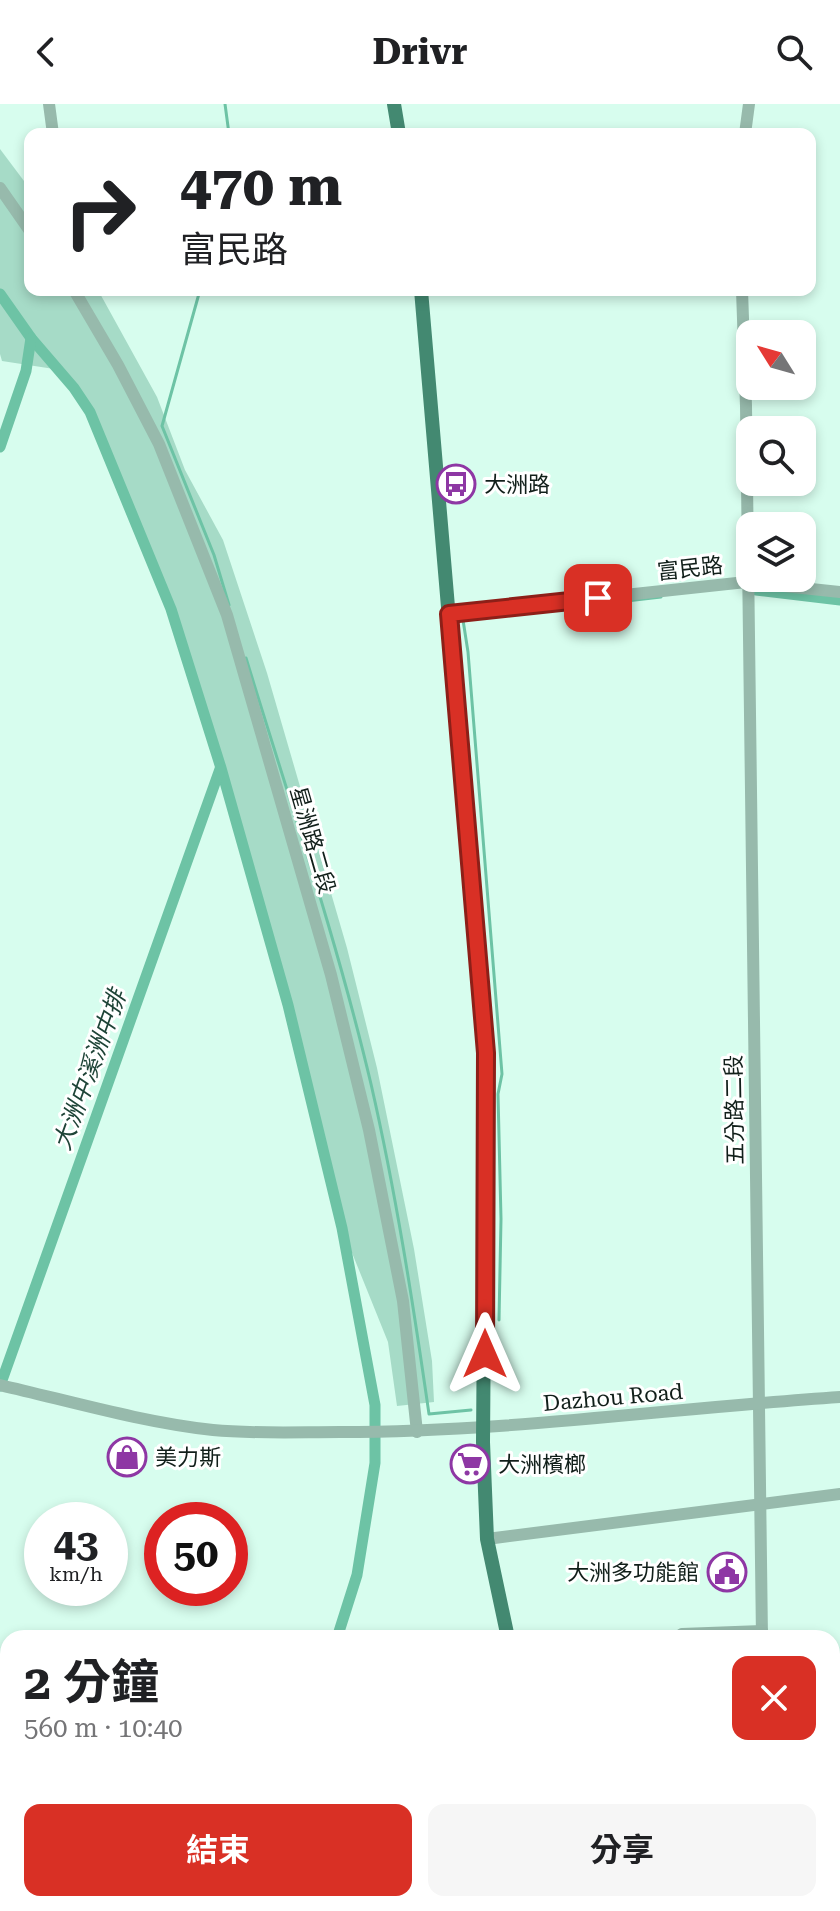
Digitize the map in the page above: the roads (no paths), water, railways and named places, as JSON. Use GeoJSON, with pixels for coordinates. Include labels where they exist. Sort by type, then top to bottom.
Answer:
{"type":"FeatureCollection","features":[{"type":"Feature","properties":{"kind":"main road"},"geometry":{"type":"LineString","coordinates":[[394,104],[398,128]]}},
{"type":"Feature","properties":{"kind":"main road"},"geometry":{"type":"LineString","coordinates":[[422,296],[486,1053],[484,1429],[487,1539],[506,1630]]}},
{"type":"Feature","properties":{"kind":"street"},"geometry":{"type":"LineString","coordinates":[[49,104],[52,128]]}},
{"type":"Feature","properties":{"kind":"street"},"geometry":{"type":"LineString","coordinates":[[746,128],[749,104]]}},
{"type":"Feature","properties":{"kind":"street"},"geometry":{"type":"LineString","coordinates":[[0,188],[24,222]]}},
{"type":"Feature","properties":{"kind":"street","name":"星洲路二段"},"geometry":{"type":"LineString","coordinates":[[78,296],[159,444],[227,615],[331,975],[369,1130],[403,1301],[417,1432]]}},
{"type":"Feature","properties":{"kind":"street","name":"五分路二段"},"geometry":{"type":"LineString","coordinates":[[742,296],[745,512]]}},
{"type":"Feature","properties":{"kind":"street","name":"富民路"},"geometry":{"type":"LineString","coordinates":[[449,614],[736,583]]}},
{"type":"Feature","properties":{"kind":"street","name":"富民路"},"geometry":{"type":"LineString","coordinates":[[816,589],[840,592]]}},
{"type":"Feature","properties":{"kind":"street","name":"五分路二段"},"geometry":{"type":"LineString","coordinates":[[746,592],[762,1630]]}},
{"type":"Feature","properties":{"kind":"street","name":"Dazhou Road"},"geometry":{"type":"LineString","coordinates":[[0,1385],[214,1430],[417,1432],[484,1429],[840,1397]]}},
{"type":"Feature","properties":{"kind":"street"},"geometry":{"type":"LineString","coordinates":[[487,1539],[840,1494]]}},
{"type":"Feature","properties":{"kind":"waterway"},"geometry":{"type":"LineString","coordinates":[[225,104],[228,128]]}},
{"type":"Feature","properties":{"kind":"waterway"},"geometry":{"type":"LineString","coordinates":[[0,294],[90,412],[171,609],[221,768],[288,1005],[342,1228],[375,1405],[375,1463],[357,1575],[340,1630]]}},
{"type":"Feature","properties":{"kind":"waterway"},"geometry":{"type":"LineString","coordinates":[[198,296],[162,426],[214,555],[229,605]]}},
{"type":"Feature","properties":{"kind":"waterway"},"geometry":{"type":"LineString","coordinates":[[0,447],[26,371],[31,338]]}},
{"type":"Feature","properties":{"kind":"waterway"},"geometry":{"type":"LineString","coordinates":[[773,592],[840,600]]}},
{"type":"Feature","properties":{"kind":"waterway"},"geometry":{"type":"LineString","coordinates":[[499,1320],[501,1219],[498,1094],[502,1074],[463,620],[661,597]]}},
{"type":"Feature","properties":{"kind":"waterway"},"geometry":{"type":"LineString","coordinates":[[246,658],[358,1030],[388,1166],[429,1414],[471,1410]]}},
{"type":"Feature","properties":{"kind":"waterway","name":"大洲中溪洲中排"},"geometry":{"type":"LineString","coordinates":[[0,1386],[220,769]]}},
{"type":"Feature","properties":{"kind":"place","name":"大洲路"},"geometry":{"type":"Point","coordinates":[456,484]}},
{"type":"Feature","properties":{"kind":"place","name":"美力斯"},"geometry":{"type":"Point","coordinates":[127,1457]}},
{"type":"Feature","properties":{"kind":"place","name":"大洲檳榔"},"geometry":{"type":"Point","coordinates":[470,1464]}},
{"type":"Feature","properties":{"kind":"place","name":"大洲多功能館"},"geometry":{"type":"Point","coordinates":[727,1572]}}]}
